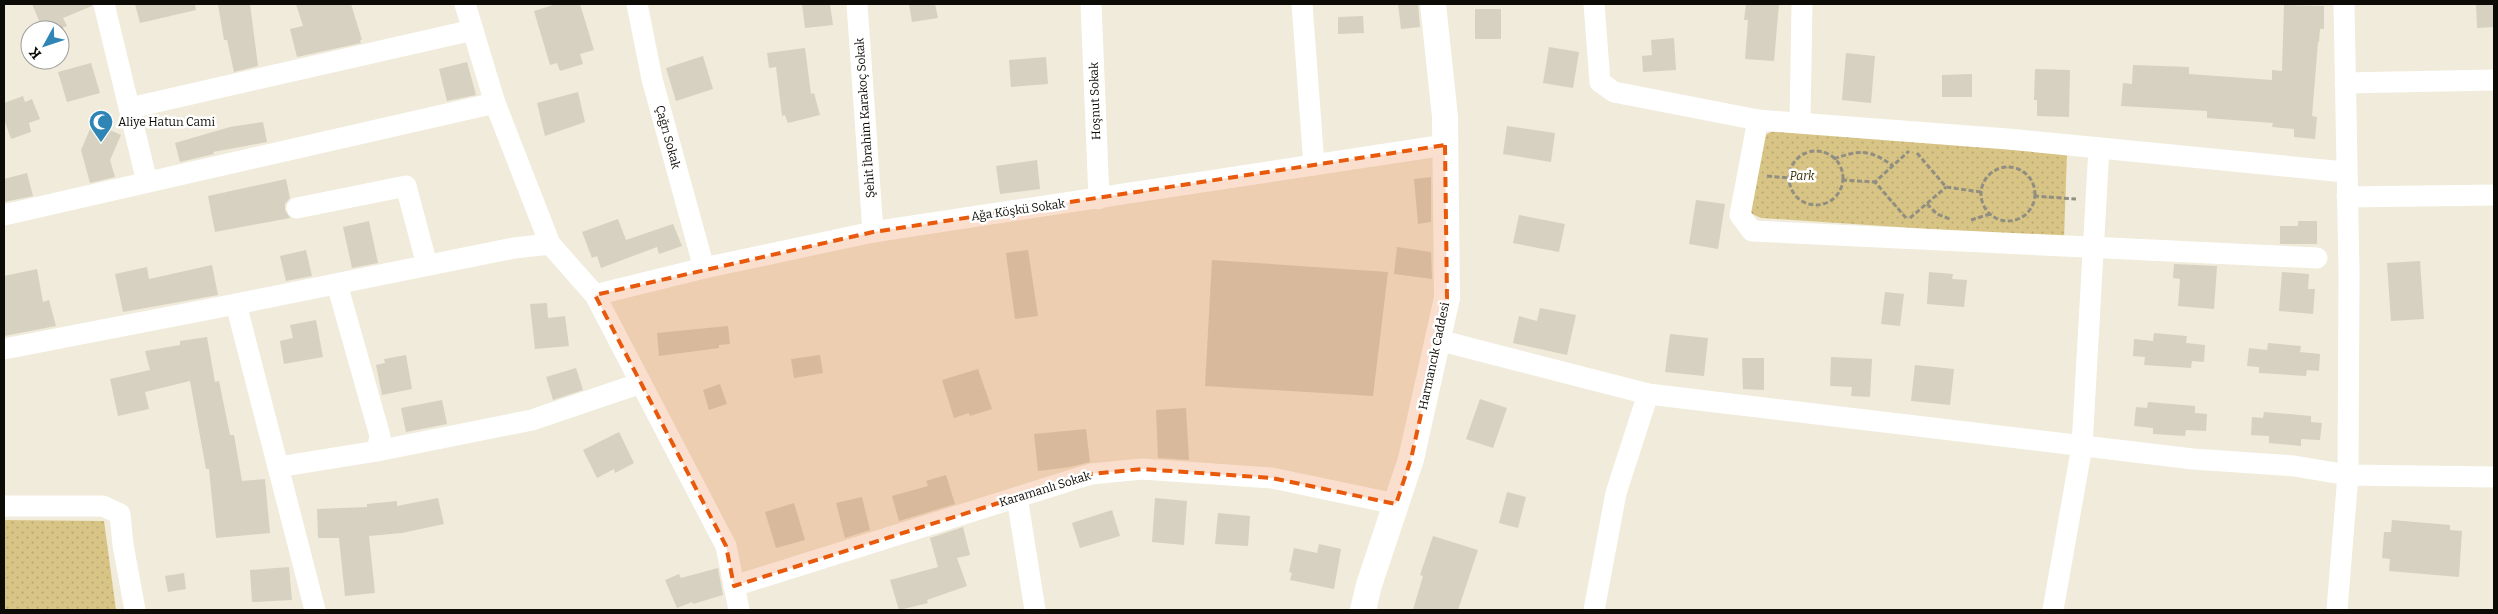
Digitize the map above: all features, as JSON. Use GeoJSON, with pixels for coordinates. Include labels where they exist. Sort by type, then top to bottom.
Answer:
{"type":"FeatureCollection","features":[{"type":"Feature","properties":{"kind":"street"},"geometry":{"type":"LineString","coordinates":[[104,4],[148,182]]}},
{"type":"Feature","properties":{"kind":"street"},"geometry":{"type":"LineString","coordinates":[[465,4],[495,102],[550,244],[595,295],[726,546],[739,610]]}},
{"type":"Feature","properties":{"kind":"street","name":"Çağrı Sokak"},"geometry":{"type":"LineString","coordinates":[[637,4],[652,79],[704,268]]}},
{"type":"Feature","properties":{"kind":"street","name":"Şehit İbrahim Karakoç Sokak"},"geometry":{"type":"LineString","coordinates":[[857,4],[873,232]]}},
{"type":"Feature","properties":{"kind":"street","name":"Hoşnut Sokak"},"geometry":{"type":"LineString","coordinates":[[1091,4],[1099,199]]}},
{"type":"Feature","properties":{"kind":"street"},"geometry":{"type":"LineString","coordinates":[[1302,4],[1314,165]]}},
{"type":"Feature","properties":{"kind":"street","name":"Harmancık Caddesi"},"geometry":{"type":"LineString","coordinates":[[1363,610],[1369,585],[1411,459],[1447,298],[1445,117],[1433,4]]}},
{"type":"Feature","properties":{"kind":"street"},"geometry":{"type":"LineString","coordinates":[[1594,4],[1600,82],[1614,92],[1758,120],[2099,148],[2345,172]]}},
{"type":"Feature","properties":{"kind":"street"},"geometry":{"type":"LineString","coordinates":[[1800,122],[1802,4]]}},
{"type":"Feature","properties":{"kind":"street"},"geometry":{"type":"LineString","coordinates":[[2337,610],[2348,475],[2344,4]]}},
{"type":"Feature","properties":{"kind":"street"},"geometry":{"type":"LineString","coordinates":[[130,108],[473,30]]}},
{"type":"Feature","properties":{"kind":"street"},"geometry":{"type":"LineString","coordinates":[[2345,82],[2494,80]]}},
{"type":"Feature","properties":{"kind":"street"},"geometry":{"type":"LineString","coordinates":[[4,216],[495,102]]}},
{"type":"Feature","properties":{"kind":"street"},"geometry":{"type":"LineString","coordinates":[[1758,120],[1740,215],[1752,231],[2317,258]]}},
{"type":"Feature","properties":{"kind":"street","name":"Ağa Köşkü Sokak"},"geometry":{"type":"LineString","coordinates":[[595,295],[704,268],[873,232],[1445,145]]}},
{"type":"Feature","properties":{"kind":"street"},"geometry":{"type":"LineString","coordinates":[[2053,610],[2082,446],[2099,148]]}},
{"type":"Feature","properties":{"kind":"street"},"geometry":{"type":"LineString","coordinates":[[297,208],[406,186],[427,265]]}},
{"type":"Feature","properties":{"kind":"street"},"geometry":{"type":"LineString","coordinates":[[2347,198],[2494,195]]}},
{"type":"Feature","properties":{"kind":"street"},"geometry":{"type":"LineString","coordinates":[[4,348],[514,248],[550,244]]}},
{"type":"Feature","properties":{"kind":"street"},"geometry":{"type":"LineString","coordinates":[[337,284],[380,436],[376,451]]}},
{"type":"Feature","properties":{"kind":"street"},"geometry":{"type":"LineString","coordinates":[[236,304],[314,610]]}},
{"type":"Feature","properties":{"kind":"street"},"geometry":{"type":"LineString","coordinates":[[1438,340],[1648,394],[2193,459],[2294,466],[2348,475],[2494,478]]}},
{"type":"Feature","properties":{"kind":"street"},"geometry":{"type":"LineString","coordinates":[[278,467],[376,451],[532,420],[641,383]]}},
{"type":"Feature","properties":{"kind":"street"},"geometry":{"type":"LineString","coordinates":[[1594,610],[1616,493],[1648,394]]}},
{"type":"Feature","properties":{"kind":"street","name":"Karamanlı Sokak"},"geometry":{"type":"LineString","coordinates":[[734,586],[1091,474],[1142,469],[1272,478],[1396,504]]}},
{"type":"Feature","properties":{"kind":"street"},"geometry":{"type":"LineString","coordinates":[[1017,497],[1035,610]]}},
{"type":"Feature","properties":{"kind":"street"},"geometry":{"type":"LineString","coordinates":[[4,506],[103,506],[120,514],[123,545],[135,610]]}},
{"type":"Feature","properties":{"kind":"path"},"geometry":{"type":"LineString","coordinates":[[1842,180],[1875,182],[1913,148],[1946,187],[1981,192]]}},
{"type":"Feature","properties":{"kind":"path"},"geometry":{"type":"LineString","coordinates":[[1817,151],[1834,158],[1841,169],[1842,180],[1841,187],[1834,198],[1817,205],[1800,199],[1790,187],[1790,172],[1800,156],[1817,151]]}},
{"type":"Feature","properties":{"kind":"path"},"geometry":{"type":"LineString","coordinates":[[1834,158],[1853,152],[1876,154],[1893,166]]}},
{"type":"Feature","properties":{"kind":"path"},"geometry":{"type":"LineString","coordinates":[[2008,167],[2019,170],[2028,176],[2034,187],[2034,196],[2029,211],[2019,218],[2007,221],[1990,214],[1983,204],[1981,192],[1989,175],[1999,168],[2008,167]]}},
{"type":"Feature","properties":{"kind":"path"},"geometry":{"type":"LineString","coordinates":[[1875,182],[1908,220],[1946,187]]}},
{"type":"Feature","properties":{"kind":"path"},"geometry":{"type":"LineString","coordinates":[[2034,196],[2097,200]]}},
{"type":"Feature","properties":{"kind":"path"},"geometry":{"type":"LineString","coordinates":[[1927,204],[1937,214],[1953,220]]}},
{"type":"Feature","properties":{"kind":"path"},"geometry":{"type":"LineString","coordinates":[[1969,220],[1990,214]]}},
{"type":"Feature","properties":{"kind":"highlighted area"},"geometry":{"type":"Polygon","coordinates":[[[1445,145],[1447,298],[1411,459],[1396,504],[1272,478],[1142,469],[1091,474],[734,586],[726,546],[595,295],[873,232],[1445,145]]]}},
{"type":"Feature","properties":{"kind":"green space","name":"Park"},"geometry":{"type":"Polygon","coordinates":[[[1778,129],[2067,153],[2064,238],[1761,218],[1750,213],[1762,136],[1778,129]]]}},
{"type":"Feature","properties":{"kind":"green space"},"geometry":{"type":"Polygon","coordinates":[[[4,520],[104,521],[116,610],[4,610],[4,520]]]}},
{"type":"Feature","properties":{"kind":"building"},"geometry":{"type":"Polygon","coordinates":[[[32,4],[92,4],[92,6],[63,18],[64,20],[39,20],[32,4]]]}},
{"type":"Feature","properties":{"kind":"building"},"geometry":{"type":"Polygon","coordinates":[[[135,4],[195,4],[196,10],[140,23],[135,4]]]}},
{"type":"Feature","properties":{"kind":"building"},"geometry":{"type":"Polygon","coordinates":[[[218,4],[250,4],[258,66],[234,72],[227,40],[224,40],[218,4]]]}},
{"type":"Feature","properties":{"kind":"building"},"geometry":{"type":"Polygon","coordinates":[[[296,4],[351,4],[362,40],[360,40],[361,43],[297,57],[290,29],[303,26],[296,4]]]}},
{"type":"Feature","properties":{"kind":"building"},"geometry":{"type":"Polygon","coordinates":[[[557,4],[580,4],[594,50],[580,54],[583,64],[560,71],[557,63],[550,65],[534,11],[557,4]]]}},
{"type":"Feature","properties":{"kind":"building"},"geometry":{"type":"Polygon","coordinates":[[[802,4],[830,4],[833,25],[805,28],[802,4]]]}},
{"type":"Feature","properties":{"kind":"building"},"geometry":{"type":"Polygon","coordinates":[[[909,4],[935,4],[938,18],[912,22],[909,4]]]}},
{"type":"Feature","properties":{"kind":"building"},"geometry":{"type":"Polygon","coordinates":[[[1398,4],[1418,4],[1420,27],[1401,29],[1398,4]]]}},
{"type":"Feature","properties":{"kind":"building"},"geometry":{"type":"Polygon","coordinates":[[[1746,4],[1779,4],[1774,61],[1745,59],[1748,20],[1744,20],[1746,4]]]}},
{"type":"Feature","properties":{"kind":"building"},"geometry":{"type":"Polygon","coordinates":[[[2476,4],[2494,4],[2494,27],[2477,28],[2476,4]]]}},
{"type":"Feature","properties":{"kind":"building"},"geometry":{"type":"Polygon","coordinates":[[[2284,5],[2324,6],[2324,29],[2320,29],[2318,42],[2312,116],[2317,117],[2315,139],[2294,137],[2294,129],[2272,127],[2273,123],[2207,118],[2207,111],[2121,106],[2123,83],[2132,84],[2133,65],[2189,67],[2189,74],[2272,80],[2272,70],[2282,71],[2284,5]]]}},
{"type":"Feature","properties":{"kind":"building"},"geometry":{"type":"Polygon","coordinates":[[[1475,9],[1501,9],[1501,39],[1475,39],[1475,9]]]}},
{"type":"Feature","properties":{"kind":"building"},"geometry":{"type":"Polygon","coordinates":[[[1363,16],[1364,33],[1338,34],[1338,17],[1363,16]]]}},
{"type":"Feature","properties":{"kind":"building"},"geometry":{"type":"Polygon","coordinates":[[[1674,38],[1676,70],[1643,72],[1642,56],[1652,55],[1651,40],[1674,38]]]}},
{"type":"Feature","properties":{"kind":"building"},"geometry":{"type":"Polygon","coordinates":[[[1549,47],[1579,52],[1573,88],[1543,83],[1549,47]]]}},
{"type":"Feature","properties":{"kind":"building"},"geometry":{"type":"Polygon","coordinates":[[[805,48],[811,94],[814,93],[820,115],[788,123],[785,115],[782,116],[776,67],[769,68],[767,53],[805,48]]]}},
{"type":"Feature","properties":{"kind":"building"},"geometry":{"type":"Polygon","coordinates":[[[1846,53],[1875,56],[1871,103],[1842,100],[1846,53]]]}},
{"type":"Feature","properties":{"kind":"building"},"geometry":{"type":"Polygon","coordinates":[[[703,56],[713,89],[676,101],[666,68],[703,56]]]}},
{"type":"Feature","properties":{"kind":"building"},"geometry":{"type":"Polygon","coordinates":[[[1046,57],[1048,84],[1011,87],[1009,60],[1046,57]]]}},
{"type":"Feature","properties":{"kind":"building"},"geometry":{"type":"Polygon","coordinates":[[[467,62],[476,95],[447,101],[439,69],[467,62]]]}},
{"type":"Feature","properties":{"kind":"building"},"geometry":{"type":"Polygon","coordinates":[[[91,63],[100,93],[67,102],[58,72],[91,63]]]}},
{"type":"Feature","properties":{"kind":"building"},"geometry":{"type":"Polygon","coordinates":[[[2035,69],[2070,70],[2069,117],[2037,116],[2037,100],[2034,100],[2035,69]]]}},
{"type":"Feature","properties":{"kind":"building"},"geometry":{"type":"Polygon","coordinates":[[[1972,74],[1972,97],[1942,97],[1942,75],[1972,74]]]}},
{"type":"Feature","properties":{"kind":"building"},"geometry":{"type":"Polygon","coordinates":[[[578,92],[585,122],[545,136],[537,103],[578,92]]]}},
{"type":"Feature","properties":{"kind":"building"},"geometry":{"type":"Polygon","coordinates":[[[23,96],[25,102],[32,99],[40,119],[29,123],[31,132],[11,139],[4,119],[4,103],[23,96]]]}},
{"type":"Feature","properties":{"kind":"building","name":"Aliye Hatun Cami"},"geometry":{"type":"Polygon","coordinates":[[[93,122],[121,135],[110,160],[115,177],[90,183],[81,150],[93,122]]]}},
{"type":"Feature","properties":{"kind":"building"},"geometry":{"type":"Polygon","coordinates":[[[263,122],[267,142],[213,152],[214,154],[180,162],[175,143],[230,127],[263,122]]]}},
{"type":"Feature","properties":{"kind":"building"},"geometry":{"type":"Polygon","coordinates":[[[1507,126],[1555,133],[1551,162],[1503,154],[1507,126]]]}},
{"type":"Feature","properties":{"kind":"building"},"geometry":{"type":"Polygon","coordinates":[[[1037,160],[1040,189],[1000,194],[996,166],[1037,160]]]}},
{"type":"Feature","properties":{"kind":"building"},"geometry":{"type":"Polygon","coordinates":[[[27,173],[33,196],[4,202],[4,179],[27,173]]]}},
{"type":"Feature","properties":{"kind":"building"},"geometry":{"type":"Polygon","coordinates":[[[1431,177],[1431,222],[1418,224],[1414,179],[1431,177]]]}},
{"type":"Feature","properties":{"kind":"building"},"geometry":{"type":"Polygon","coordinates":[[[286,179],[290,198],[285,204],[285,210],[290,218],[215,232],[208,196],[286,179]]]}},
{"type":"Feature","properties":{"kind":"building"},"geometry":{"type":"Polygon","coordinates":[[[1696,200],[1725,204],[1718,249],[1689,244],[1696,200]]]}},
{"type":"Feature","properties":{"kind":"building"},"geometry":{"type":"Polygon","coordinates":[[[1519,215],[1565,224],[1559,252],[1513,243],[1519,215]]]}},
{"type":"Feature","properties":{"kind":"building"},"geometry":{"type":"Polygon","coordinates":[[[618,219],[626,240],[673,224],[682,246],[659,254],[657,247],[601,268],[597,256],[592,258],[582,232],[618,219]]]}},
{"type":"Feature","properties":{"kind":"building"},"geometry":{"type":"Polygon","coordinates":[[[369,221],[378,263],[352,268],[343,227],[369,221]]]}},
{"type":"Feature","properties":{"kind":"building"},"geometry":{"type":"Polygon","coordinates":[[[2298,221],[2317,221],[2317,244],[2280,244],[2280,226],[2298,226],[2298,221]]]}},
{"type":"Feature","properties":{"kind":"building"},"geometry":{"type":"Polygon","coordinates":[[[1397,247],[1431,252],[1432,279],[1394,274],[1397,247]]]}},
{"type":"Feature","properties":{"kind":"building"},"geometry":{"type":"Polygon","coordinates":[[[306,250],[312,276],[286,281],[280,256],[306,250]]]}},
{"type":"Feature","properties":{"kind":"building"},"geometry":{"type":"Polygon","coordinates":[[[1028,250],[1038,316],[1015,319],[1006,253],[1028,250]]]}},
{"type":"Feature","properties":{"kind":"building"},"geometry":{"type":"Polygon","coordinates":[[[1212,260],[1388,272],[1373,396],[1205,386],[1212,260]]]}},
{"type":"Feature","properties":{"kind":"building"},"geometry":{"type":"Polygon","coordinates":[[[2420,261],[2424,319],[2391,321],[2387,263],[2420,261]]]}},
{"type":"Feature","properties":{"kind":"building"},"geometry":{"type":"Polygon","coordinates":[[[2174,264],[2217,266],[2214,309],[2178,306],[2180,279],[2173,278],[2174,264]]]}},
{"type":"Feature","properties":{"kind":"building"},"geometry":{"type":"Polygon","coordinates":[[[212,265],[218,295],[123,312],[115,274],[147,267],[149,279],[212,265]]]}},
{"type":"Feature","properties":{"kind":"building"},"geometry":{"type":"Polygon","coordinates":[[[37,269],[43,302],[49,300],[56,326],[4,336],[4,276],[37,269]]]}},
{"type":"Feature","properties":{"kind":"building"},"geometry":{"type":"Polygon","coordinates":[[[1929,272],[1953,274],[1952,279],[1967,280],[1964,307],[1927,304],[1929,272]]]}},
{"type":"Feature","properties":{"kind":"building"},"geometry":{"type":"Polygon","coordinates":[[[2282,272],[2309,274],[2308,289],[2315,289],[2313,314],[2279,311],[2282,272]]]}},
{"type":"Feature","properties":{"kind":"building"},"geometry":{"type":"Polygon","coordinates":[[[1885,292],[1904,294],[1900,326],[1881,324],[1885,292]]]}},
{"type":"Feature","properties":{"kind":"building"},"geometry":{"type":"Polygon","coordinates":[[[547,303],[548,318],[565,316],[569,346],[535,349],[530,304],[547,303]]]}},
{"type":"Feature","properties":{"kind":"building"},"geometry":{"type":"Polygon","coordinates":[[[1540,308],[1576,315],[1567,355],[1513,343],[1519,316],[1537,321],[1540,308]]]}},
{"type":"Feature","properties":{"kind":"building"},"geometry":{"type":"Polygon","coordinates":[[[316,320],[323,357],[284,364],[280,341],[293,338],[290,325],[316,320]]]}},
{"type":"Feature","properties":{"kind":"building"},"geometry":{"type":"Polygon","coordinates":[[[728,326],[730,344],[719,345],[719,348],[659,356],[657,333],[728,326]]]}},
{"type":"Feature","properties":{"kind":"building"},"geometry":{"type":"Polygon","coordinates":[[[2154,333],[2187,336],[2186,343],[2205,345],[2204,362],[2192,361],[2191,368],[2144,365],[2145,357],[2133,356],[2134,339],[2153,341],[2154,333]]]}},
{"type":"Feature","properties":{"kind":"building"},"geometry":{"type":"Polygon","coordinates":[[[1670,334],[1708,338],[1704,376],[1665,372],[1670,334]]]}},
{"type":"Feature","properties":{"kind":"building"},"geometry":{"type":"Polygon","coordinates":[[[207,337],[215,382],[219,381],[230,435],[234,435],[242,481],[265,479],[270,533],[216,538],[209,469],[206,469],[190,381],[145,392],[149,409],[118,416],[110,379],[150,370],[145,351],[180,345],[180,341],[207,337]]]}},
{"type":"Feature","properties":{"kind":"building"},"geometry":{"type":"Polygon","coordinates":[[[2268,343],[2301,346],[2300,352],[2320,354],[2319,371],[2307,370],[2306,376],[2259,373],[2259,367],[2247,366],[2249,348],[2267,350],[2268,343]]]}},
{"type":"Feature","properties":{"kind":"building"},"geometry":{"type":"Polygon","coordinates":[[[406,355],[412,389],[382,395],[376,365],[385,363],[384,359],[406,355]]]}},
{"type":"Feature","properties":{"kind":"building"},"geometry":{"type":"Polygon","coordinates":[[[820,355],[823,373],[794,378],[791,359],[820,355]]]}},
{"type":"Feature","properties":{"kind":"building"},"geometry":{"type":"Polygon","coordinates":[[[1831,357],[1872,359],[1870,397],[1851,396],[1852,387],[1830,386],[1831,357]]]}},
{"type":"Feature","properties":{"kind":"building"},"geometry":{"type":"Polygon","coordinates":[[[1742,358],[1764,358],[1764,390],[1743,389],[1742,358]]]}},
{"type":"Feature","properties":{"kind":"building"},"geometry":{"type":"Polygon","coordinates":[[[1915,365],[1954,369],[1950,405],[1911,401],[1915,365]]]}},
{"type":"Feature","properties":{"kind":"building"},"geometry":{"type":"Polygon","coordinates":[[[576,368],[583,390],[553,400],[546,377],[576,368]]]}},
{"type":"Feature","properties":{"kind":"building"},"geometry":{"type":"Polygon","coordinates":[[[978,369],[992,409],[970,416],[969,413],[954,418],[942,380],[978,369]]]}},
{"type":"Feature","properties":{"kind":"building"},"geometry":{"type":"Polygon","coordinates":[[[720,384],[727,404],[709,410],[703,390],[720,384]]]}},
{"type":"Feature","properties":{"kind":"building"},"geometry":{"type":"Polygon","coordinates":[[[1480,399],[1507,408],[1493,448],[1466,439],[1480,399]]]}},
{"type":"Feature","properties":{"kind":"building"},"geometry":{"type":"Polygon","coordinates":[[[442,400],[447,424],[406,432],[401,408],[442,400]]]}},
{"type":"Feature","properties":{"kind":"building"},"geometry":{"type":"Polygon","coordinates":[[[2148,402],[2195,406],[2195,413],[2207,414],[2206,431],[2186,430],[2185,436],[2153,434],[2153,428],[2134,426],[2136,407],[2147,408],[2148,402]]]}},
{"type":"Feature","properties":{"kind":"building"},"geometry":{"type":"Polygon","coordinates":[[[1186,408],[1189,460],[1158,458],[1156,410],[1186,408]]]}},
{"type":"Feature","properties":{"kind":"building"},"geometry":{"type":"Polygon","coordinates":[[[2264,412],[2311,416],[2311,422],[2322,423],[2320,440],[2301,439],[2301,446],[2269,443],[2269,436],[2251,435],[2252,417],[2263,418],[2264,412]]]}},
{"type":"Feature","properties":{"kind":"building"},"geometry":{"type":"Polygon","coordinates":[[[1086,429],[1090,462],[1070,467],[1038,471],[1034,434],[1086,429]]]}},
{"type":"Feature","properties":{"kind":"building"},"geometry":{"type":"Polygon","coordinates":[[[619,432],[634,463],[615,473],[614,469],[597,478],[583,450],[619,432]]]}},
{"type":"Feature","properties":{"kind":"building"},"geometry":{"type":"Polygon","coordinates":[[[946,475],[955,504],[899,521],[892,496],[928,486],[926,481],[946,475]]]}},
{"type":"Feature","properties":{"kind":"building"},"geometry":{"type":"Polygon","coordinates":[[[1507,492],[1526,497],[1518,528],[1499,523],[1507,492]]]}},
{"type":"Feature","properties":{"kind":"building"},"geometry":{"type":"Polygon","coordinates":[[[862,497],[870,530],[845,538],[836,503],[862,497]]]}},
{"type":"Feature","properties":{"kind":"building"},"geometry":{"type":"Polygon","coordinates":[[[438,498],[444,524],[402,533],[369,536],[375,593],[345,596],[339,538],[318,538],[317,509],[367,507],[367,504],[397,501],[397,506],[438,498]]]}},
{"type":"Feature","properties":{"kind":"building"},"geometry":{"type":"Polygon","coordinates":[[[1155,498],[1187,501],[1184,545],[1152,542],[1155,498]]]}},
{"type":"Feature","properties":{"kind":"building"},"geometry":{"type":"Polygon","coordinates":[[[794,503],[805,540],[776,548],[765,512],[794,503]]]}},
{"type":"Feature","properties":{"kind":"building"},"geometry":{"type":"Polygon","coordinates":[[[1112,510],[1120,536],[1080,548],[1072,523],[1112,510]]]}},
{"type":"Feature","properties":{"kind":"building"},"geometry":{"type":"Polygon","coordinates":[[[1218,513],[1250,516],[1248,546],[1215,544],[1218,513]]]}},
{"type":"Feature","properties":{"kind":"building"},"geometry":{"type":"Polygon","coordinates":[[[2392,520],[2450,525],[2450,530],[2462,531],[2459,577],[2389,571],[2390,559],[2382,558],[2384,532],[2391,532],[2392,520]]]}},
{"type":"Feature","properties":{"kind":"building"},"geometry":{"type":"Polygon","coordinates":[[[963,527],[970,555],[957,558],[967,586],[927,600],[928,603],[899,610],[890,580],[938,567],[930,538],[963,527]]]}},
{"type":"Feature","properties":{"kind":"building"},"geometry":{"type":"Polygon","coordinates":[[[1433,536],[1478,550],[1458,610],[1413,610],[1423,576],[1420,575],[1433,536]]]}},
{"type":"Feature","properties":{"kind":"building"},"geometry":{"type":"Polygon","coordinates":[[[1319,544],[1341,549],[1334,589],[1290,580],[1292,573],[1289,572],[1294,548],[1317,553],[1319,544]]]}},
{"type":"Feature","properties":{"kind":"building"},"geometry":{"type":"Polygon","coordinates":[[[289,567],[292,600],[252,602],[250,570],[289,567]]]}},
{"type":"Feature","properties":{"kind":"building"},"geometry":{"type":"Polygon","coordinates":[[[718,568],[723,595],[693,604],[692,602],[677,608],[665,580],[679,574],[681,578],[718,568]]]}},
{"type":"Feature","properties":{"kind":"building"},"geometry":{"type":"Polygon","coordinates":[[[184,573],[186,589],[168,592],[165,576],[184,573]]]}},
{"type":"Feature","properties":{"kind":"place","name":"Aliye Hatun Cami"},"geometry":{"type":"Point","coordinates":[101,143]}}]}
